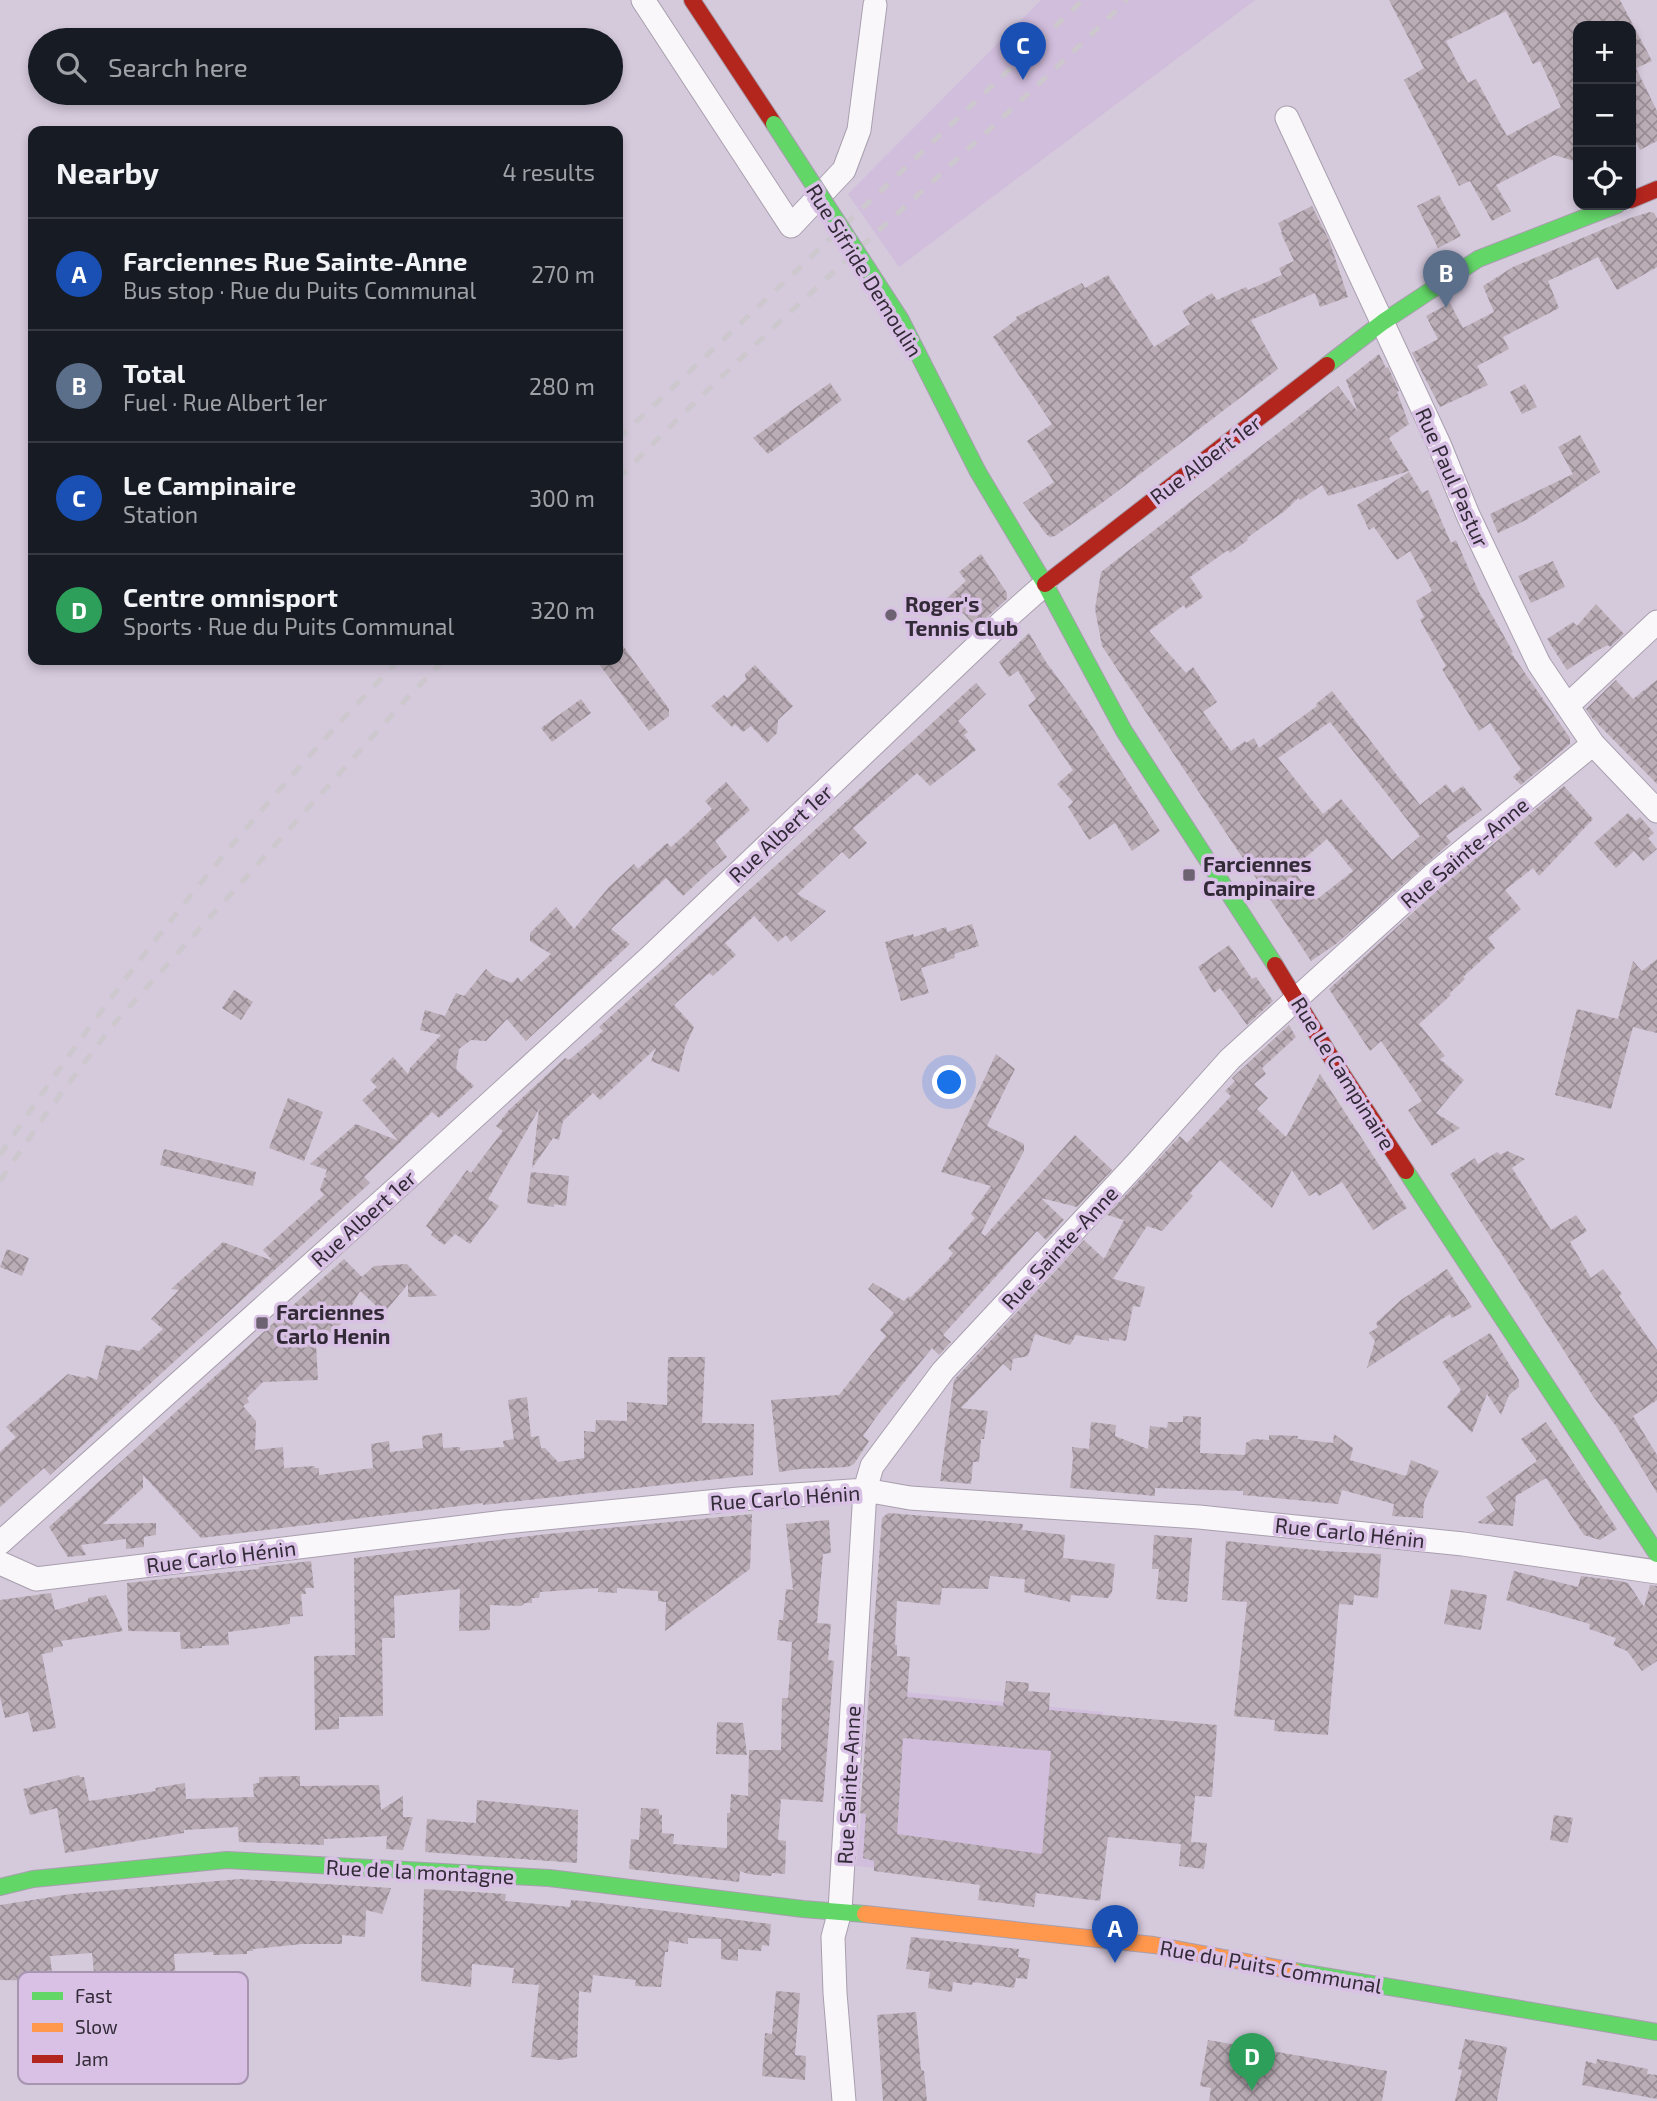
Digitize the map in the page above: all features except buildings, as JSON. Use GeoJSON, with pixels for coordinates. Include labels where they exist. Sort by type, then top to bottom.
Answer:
{"type":"FeatureCollection","features":[{"type":"Feature","properties":{"kind":"main road","name":"Rue Sifride Demoulin"},"geometry":{"type":"LineString","coordinates":[[692,0],[901,320],[978,472],[1045,584]]}},
{"type":"Feature","properties":{"kind":"main road"},"geometry":{"type":"LineString","coordinates":[[1636,198],[1657,189]]}},
{"type":"Feature","properties":{"kind":"main road","name":"Rue Albert 1er"},"geometry":{"type":"LineString","coordinates":[[1045,584],[1383,322],[1478,259],[1604,210]]}},
{"type":"Feature","properties":{"kind":"main road","name":"Rue Le Campinaire"},"geometry":{"type":"LineString","coordinates":[[1045,584],[1124,731],[1297,998],[1329,1054],[1657,1554]]}},
{"type":"Feature","properties":{"kind":"main road","name":"Rue de la montagne"},"geometry":{"type":"LineString","coordinates":[[0,1887],[33,1879],[227,1860],[549,1878],[803,1909],[840,1911]]}},
{"type":"Feature","properties":{"kind":"main road","name":"Rue du Puits Communal"},"geometry":{"type":"LineString","coordinates":[[840,1911],[1154,1945],[1232,1961],[1657,2032]]}},
{"type":"Feature","properties":{"kind":"street"},"geometry":{"type":"LineString","coordinates":[[643,0],[791,226],[844,170],[848,160],[859,130],[875,5]]}},
{"type":"Feature","properties":{"kind":"street","name":"Rue Paul Pastur"},"geometry":{"type":"LineString","coordinates":[[1287,118],[1539,664],[1593,744],[1657,811]]}},
{"type":"Feature","properties":{"kind":"street","name":"Rue Albert 1er"},"geometry":{"type":"LineString","coordinates":[[0,1544],[650,957],[1045,584]]}},
{"type":"Feature","properties":{"kind":"street"},"geometry":{"type":"LineString","coordinates":[[1567,706],[1657,622]]}},
{"type":"Feature","properties":{"kind":"street","name":"Rue Sainte-Anne"},"geometry":{"type":"LineString","coordinates":[[844,2101],[833,1937],[840,1911],[865,1490],[872,1466],[943,1371],[1230,1059],[1432,876],[1593,744]]}},
{"type":"Feature","properties":{"kind":"street","name":"Rue Carlo Hénin"},"geometry":{"type":"LineString","coordinates":[[0,1563],[36,1579],[505,1522],[739,1499],[865,1490],[910,1498],[1199,1517],[1463,1544],[1657,1572]]}},
{"type":"Feature","properties":{"kind":"shaded area"},"geometry":{"type":"Polygon","coordinates":[[[1041,0],[1255,0],[899,267],[848,194],[1041,0]]]}},
{"type":"Feature","properties":{"kind":"shaded area"},"geometry":{"type":"Polygon","coordinates":[[[874,1689],[1103,1712],[1085,1888],[856,1866],[874,1689]]]}},
{"type":"Feature","properties":{"kind":"railway"},"geometry":{"type":"LineString","coordinates":[[623,434],[1083,0]]}},
{"type":"Feature","properties":{"kind":"railway"},"geometry":{"type":"LineString","coordinates":[[623,474],[743,356],[1127,0]]}},
{"type":"Feature","properties":{"kind":"railway"},"geometry":{"type":"LineString","coordinates":[[0,1155],[91,1025],[188,898],[291,777],[394,665]]}},
{"type":"Feature","properties":{"kind":"railway"},"geometry":{"type":"LineString","coordinates":[[0,1181],[45,1115],[112,1026],[439,665]]}},
{"type":"Feature","properties":{"kind":"traffic: fast"},"geometry":{"type":"LineString","coordinates":[[774,124],[901,320],[978,472]]}},
{"type":"Feature","properties":{"kind":"traffic: fast"},"geometry":{"type":"LineString","coordinates":[[1327,365],[1383,322],[1478,259],[1604,210]]}},
{"type":"Feature","properties":{"kind":"traffic: fast"},"geometry":{"type":"LineString","coordinates":[[978,472],[1045,584],[1124,731],[1275,965]]}},
{"type":"Feature","properties":{"kind":"traffic: fast"},"geometry":{"type":"LineString","coordinates":[[1406,1171],[1657,1554]]}},
{"type":"Feature","properties":{"kind":"traffic: fast"},"geometry":{"type":"LineString","coordinates":[[0,1887],[33,1879],[227,1860],[549,1878],[865,1914]]}},
{"type":"Feature","properties":{"kind":"traffic: fast"},"geometry":{"type":"LineString","coordinates":[[1294,1971],[1657,2032]]}},
{"type":"Feature","properties":{"kind":"traffic: slow"},"geometry":{"type":"LineString","coordinates":[[865,1914],[1154,1945],[1294,1971]]}},
{"type":"Feature","properties":{"kind":"traffic: jam"},"geometry":{"type":"LineString","coordinates":[[692,0],[774,124]]}},
{"type":"Feature","properties":{"kind":"traffic: jam"},"geometry":{"type":"LineString","coordinates":[[1636,198],[1657,189]]}},
{"type":"Feature","properties":{"kind":"traffic: jam"},"geometry":{"type":"LineString","coordinates":[[1045,584],[1327,365]]}},
{"type":"Feature","properties":{"kind":"traffic: jam"},"geometry":{"type":"LineString","coordinates":[[1275,965],[1329,1054],[1406,1171]]}},
{"type":"Feature","properties":{"kind":"place","name":"Le Campinaire"},"geometry":{"type":"Point","coordinates":[1023,80]}},
{"type":"Feature","properties":{"kind":"place","name":"Total"},"geometry":{"type":"Point","coordinates":[1446,308]}},
{"type":"Feature","properties":{"kind":"place","name":"Roger's Tennis Club"},"geometry":{"type":"Point","coordinates":[891,615]}},
{"type":"Feature","properties":{"kind":"place","name":"Farciennes Campinaire"},"geometry":{"type":"Point","coordinates":[1189,875]}},
{"type":"Feature","properties":{"kind":"place","name":"Farciennes Carlo Henin"},"geometry":{"type":"Point","coordinates":[262,1323]}},
{"type":"Feature","properties":{"kind":"place","name":"Farciennes Rue Sainte-Anne"},"geometry":{"type":"Point","coordinates":[1115,1963]}},
{"type":"Feature","properties":{"kind":"place","name":"Centre omnisport"},"geometry":{"type":"Point","coordinates":[1252,2091]}}]}
